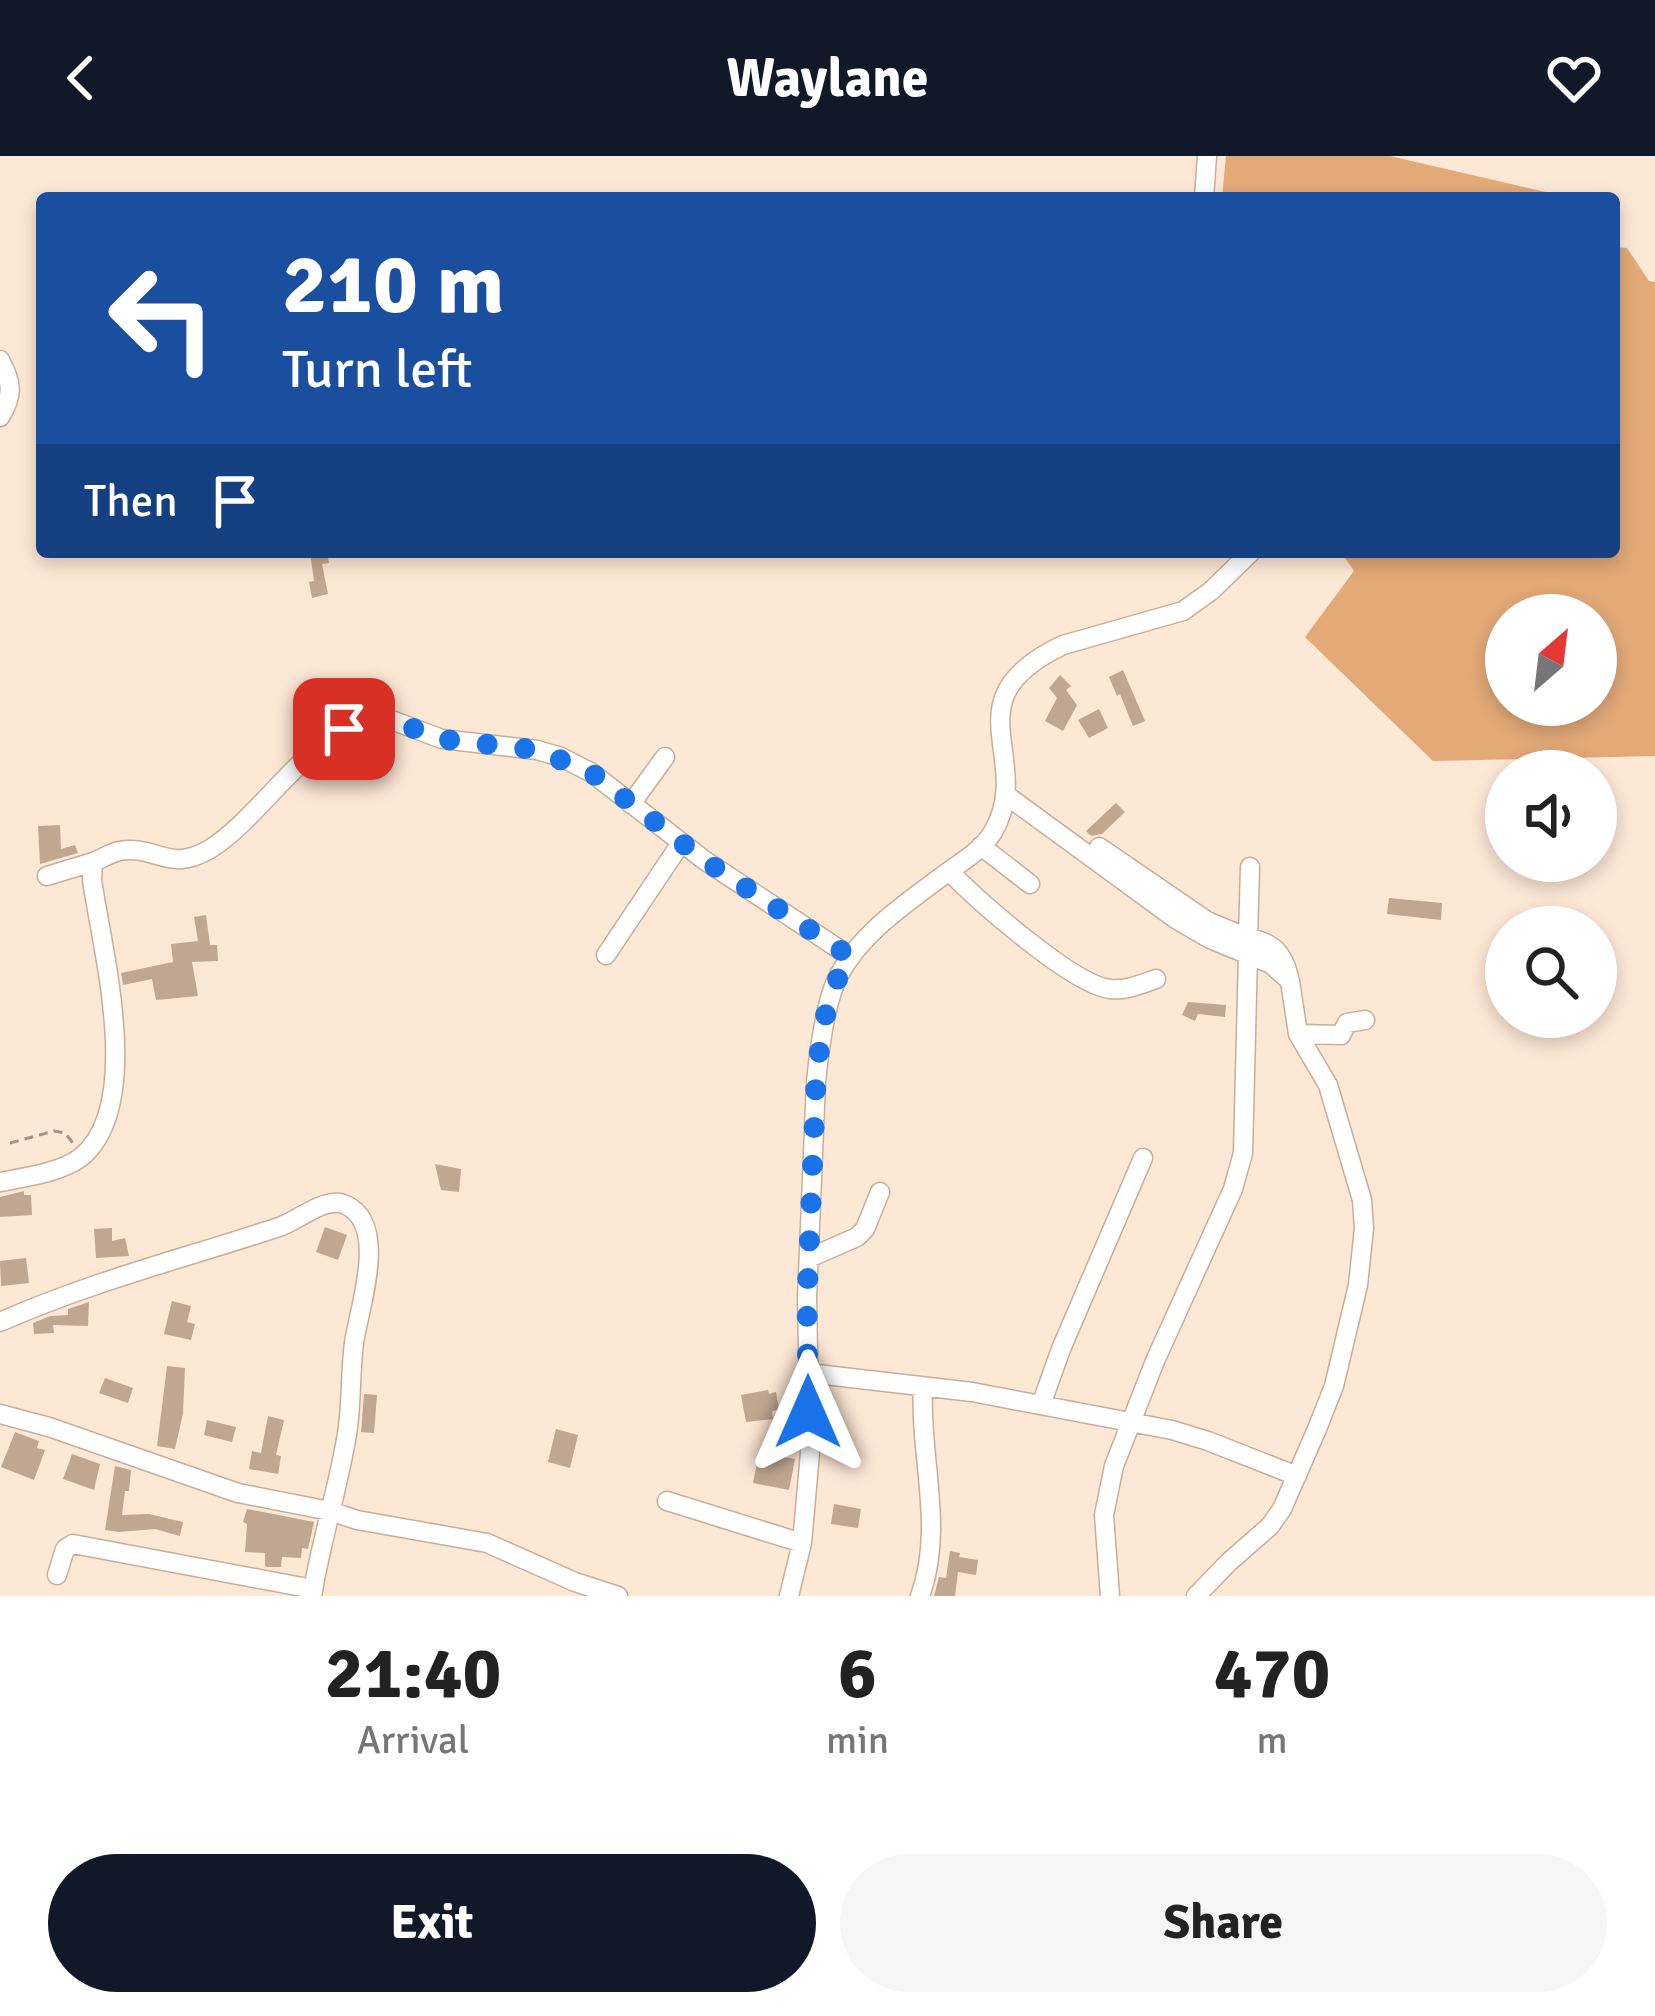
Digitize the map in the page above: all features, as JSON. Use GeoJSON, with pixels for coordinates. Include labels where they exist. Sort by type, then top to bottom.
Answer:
{"type":"FeatureCollection","features":[{"type":"Feature","properties":{"kind":"street"},"geometry":{"type":"LineString","coordinates":[[1204,192],[1207,156]]}},
{"type":"Feature","properties":{"kind":"street"},"geometry":{"type":"LineString","coordinates":[[0,360],[12,388],[0,417]]}},
{"type":"Feature","properties":{"kind":"street"},"geometry":{"type":"LineString","coordinates":[[789,1596],[802,1543],[809,1454],[807,1298],[820,1046],[836,982],[851,957],[889,917],[981,846],[1000,818],[1006,795],[1000,715],[1016,675],[1064,645],[1183,611],[1244,558]]}},
{"type":"Feature","properties":{"kind":"street"},"geometry":{"type":"LineString","coordinates":[[47,876],[118,851],[175,861],[208,850],[326,742],[367,716],[377,715],[442,739],[514,745],[561,758],[592,773],[681,843],[851,957]]}},
{"type":"Feature","properties":{"kind":"street"},"geometry":{"type":"LineString","coordinates":[[631,804],[664,757]]}},
{"type":"Feature","properties":{"kind":"street"},"geometry":{"type":"LineString","coordinates":[[1006,795],[1177,920],[1210,939],[1248,946]]}},
{"type":"Feature","properties":{"kind":"street"},"geometry":{"type":"LineString","coordinates":[[607,955],[681,843]]}},
{"type":"Feature","properties":{"kind":"street"},"geometry":{"type":"LineString","coordinates":[[981,846],[1030,884]]}},
{"type":"Feature","properties":{"kind":"street"},"geometry":{"type":"LineString","coordinates":[[1099,847],[1248,946],[1290,981],[1298,1034],[1332,1097],[1361,1200],[1364,1228],[1358,1285],[1334,1386],[1297,1476],[1270,1526],[1196,1596]]}},
{"type":"Feature","properties":{"kind":"street"},"geometry":{"type":"LineString","coordinates":[[0,1182],[79,1158],[91,1146],[116,1083],[115,1025],[93,862]]}},
{"type":"Feature","properties":{"kind":"street"},"geometry":{"type":"LineString","coordinates":[[1110,1596],[1104,1515],[1107,1490],[1144,1387],[1240,1168],[1250,866]]}},
{"type":"Feature","properties":{"kind":"street"},"geometry":{"type":"LineString","coordinates":[[950,871],[988,907],[1081,979],[1119,990],[1156,979]]}},
{"type":"Feature","properties":{"kind":"street"},"geometry":{"type":"LineString","coordinates":[[1298,1034],[1341,1035],[1347,1023],[1365,1020]]}},
{"type":"Feature","properties":{"kind":"street"},"geometry":{"type":"LineString","coordinates":[[1041,1405],[1143,1158]]}},
{"type":"Feature","properties":{"kind":"street"},"geometry":{"type":"LineString","coordinates":[[809,1258],[866,1229],[880,1192]]}},
{"type":"Feature","properties":{"kind":"street"},"geometry":{"type":"LineString","coordinates":[[0,1322],[58,1296],[285,1225],[334,1202],[348,1205],[361,1218],[369,1253],[355,1339],[347,1436],[312,1593],[73,1544],[65,1549],[57,1575]]}},
{"type":"Feature","properties":{"kind":"street"},"geometry":{"type":"LineString","coordinates":[[808,1372],[972,1392],[1131,1423],[1208,1441],[1297,1476]]}},
{"type":"Feature","properties":{"kind":"street"},"geometry":{"type":"LineString","coordinates":[[920,1596],[931,1544],[923,1387]]}},
{"type":"Feature","properties":{"kind":"street"},"geometry":{"type":"LineString","coordinates":[[0,1414],[216,1487],[357,1520],[487,1543],[574,1582],[619,1596]]}},
{"type":"Feature","properties":{"kind":"street"},"geometry":{"type":"LineString","coordinates":[[667,1501],[802,1543]]}},
{"type":"Feature","properties":{"kind":"path"},"geometry":{"type":"LineString","coordinates":[[10,1143],[54,1131],[65,1133],[79,1158]]}},
{"type":"Feature","properties":{"kind":"shaded area"},"geometry":{"type":"Polygon","coordinates":[[[1226,156],[1390,156],[1546,192],[1223,192],[1226,156]]]}},
{"type":"Feature","properties":{"kind":"shaded area"},"geometry":{"type":"Polygon","coordinates":[[[1620,247],[1627,248],[1649,281],[1655,282],[1655,756],[1617,757],[1617,750],[1485,750],[1485,760],[1433,761],[1305,637],[1354,571],[1345,558],[1620,558],[1620,247]]]}},
{"type":"Feature","properties":{"kind":"building"},"geometry":{"type":"Polygon","coordinates":[[[311,558],[328,558],[329,563],[322,564],[328,594],[312,598],[309,582],[314,581],[311,558]]]}},
{"type":"Feature","properties":{"kind":"building"},"geometry":{"type":"Polygon","coordinates":[[[1123,670],[1145,721],[1133,726],[1109,677],[1123,670]]]}},
{"type":"Feature","properties":{"kind":"building"},"geometry":{"type":"Polygon","coordinates":[[[1060,675],[1071,686],[1066,690],[1077,705],[1063,731],[1045,721],[1057,698],[1049,688],[1060,675]]]}},
{"type":"Feature","properties":{"kind":"building"},"geometry":{"type":"Polygon","coordinates":[[[1099,709],[1108,728],[1089,738],[1078,720],[1099,709]]]}},
{"type":"Feature","properties":{"kind":"building"},"geometry":{"type":"Polygon","coordinates":[[[1116,803],[1125,812],[1102,834],[1091,836],[1086,831],[1116,803]]]}},
{"type":"Feature","properties":{"kind":"building"},"geometry":{"type":"Polygon","coordinates":[[[60,825],[61,849],[75,845],[78,853],[40,864],[38,826],[60,825]]]}},
{"type":"Feature","properties":{"kind":"building"},"geometry":{"type":"Polygon","coordinates":[[[1389,898],[1442,903],[1441,920],[1387,914],[1389,898]]]}},
{"type":"Feature","properties":{"kind":"building"},"geometry":{"type":"Polygon","coordinates":[[[206,915],[210,945],[217,945],[218,961],[192,962],[198,996],[156,1000],[152,979],[123,985],[121,973],[173,962],[171,944],[198,941],[194,917],[206,915]]]}},
{"type":"Feature","properties":{"kind":"building"},"geometry":{"type":"Polygon","coordinates":[[[1188,1002],[1226,1005],[1225,1017],[1198,1014],[1195,1021],[1182,1015],[1188,1002]]]}},
{"type":"Feature","properties":{"kind":"building"},"geometry":{"type":"Polygon","coordinates":[[[435,1164],[461,1169],[459,1192],[441,1190],[435,1164]]]}},
{"type":"Feature","properties":{"kind":"building"},"geometry":{"type":"Polygon","coordinates":[[[24,1191],[31,1195],[32,1215],[0,1217],[0,1197],[24,1191]]]}},
{"type":"Feature","properties":{"kind":"building"},"geometry":{"type":"Polygon","coordinates":[[[325,1227],[347,1235],[338,1260],[316,1252],[325,1227]]]}},
{"type":"Feature","properties":{"kind":"building"},"geometry":{"type":"Polygon","coordinates":[[[112,1228],[112,1241],[125,1238],[129,1256],[96,1258],[94,1229],[112,1228]]]}},
{"type":"Feature","properties":{"kind":"building"},"geometry":{"type":"Polygon","coordinates":[[[26,1258],[29,1283],[1,1286],[0,1261],[26,1258]]]}},
{"type":"Feature","properties":{"kind":"building"},"geometry":{"type":"Polygon","coordinates":[[[172,1301],[191,1306],[187,1322],[195,1324],[191,1340],[164,1334],[172,1301]]]}},
{"type":"Feature","properties":{"kind":"building"},"geometry":{"type":"Polygon","coordinates":[[[89,1302],[88,1326],[53,1325],[54,1333],[34,1334],[33,1323],[68,1315],[68,1309],[89,1302]]]}},
{"type":"Feature","properties":{"kind":"building"},"geometry":{"type":"Polygon","coordinates":[[[167,1366],[185,1368],[175,1449],[157,1446],[167,1366]]]}},
{"type":"Feature","properties":{"kind":"building"},"geometry":{"type":"Polygon","coordinates":[[[105,1378],[133,1388],[128,1403],[99,1393],[105,1378]]]}},
{"type":"Feature","properties":{"kind":"building"},"geometry":{"type":"Polygon","coordinates":[[[768,1390],[769,1394],[776,1392],[779,1410],[772,1411],[773,1419],[746,1422],[741,1395],[768,1390]]]}},
{"type":"Feature","properties":{"kind":"building"},"geometry":{"type":"Polygon","coordinates":[[[364,1394],[377,1395],[374,1433],[361,1432],[364,1394]]]}},
{"type":"Feature","properties":{"kind":"building"},"geometry":{"type":"Polygon","coordinates":[[[268,1416],[284,1420],[276,1455],[281,1456],[278,1474],[249,1469],[252,1451],[261,1453],[268,1416]]]}},
{"type":"Feature","properties":{"kind":"building"},"geometry":{"type":"Polygon","coordinates":[[[207,1420],[236,1427],[232,1442],[204,1435],[207,1420]]]}},
{"type":"Feature","properties":{"kind":"building"},"geometry":{"type":"Polygon","coordinates":[[[556,1429],[578,1435],[570,1468],[548,1462],[556,1429]]]}},
{"type":"Feature","properties":{"kind":"building"},"geometry":{"type":"Polygon","coordinates":[[[15,1432],[39,1441],[37,1448],[45,1450],[34,1480],[1,1467],[15,1432]]]}},
{"type":"Feature","properties":{"kind":"building"},"geometry":{"type":"Polygon","coordinates":[[[759,1453],[795,1459],[789,1490],[753,1483],[759,1453]]]}},
{"type":"Feature","properties":{"kind":"building"},"geometry":{"type":"Polygon","coordinates":[[[72,1454],[100,1464],[94,1490],[63,1479],[72,1454]]]}},
{"type":"Feature","properties":{"kind":"building"},"geometry":{"type":"Polygon","coordinates":[[[115,1466],[131,1470],[122,1515],[149,1514],[183,1522],[180,1536],[155,1529],[105,1530],[115,1466]]]}},
{"type":"Feature","properties":{"kind":"building"},"geometry":{"type":"Polygon","coordinates":[[[834,1504],[861,1509],[858,1528],[831,1524],[834,1504]]]}},
{"type":"Feature","properties":{"kind":"building"},"geometry":{"type":"Polygon","coordinates":[[[247,1509],[314,1522],[308,1549],[302,1548],[301,1558],[282,1557],[281,1567],[265,1566],[265,1553],[245,1552],[247,1509]]]}},
{"type":"Feature","properties":{"kind":"building"},"geometry":{"type":"Polygon","coordinates":[[[950,1551],[978,1560],[976,1575],[958,1572],[955,1596],[934,1596],[939,1577],[946,1578],[950,1551]]]}},
{"type":"Feature","properties":{"kind":"route"},"geometry":{"type":"LineString","coordinates":[[344,729],[377,715],[442,739],[514,745],[561,758],[592,773],[704,860],[851,957],[836,982],[816,1082],[807,1298],[808,1412]]}}]}
